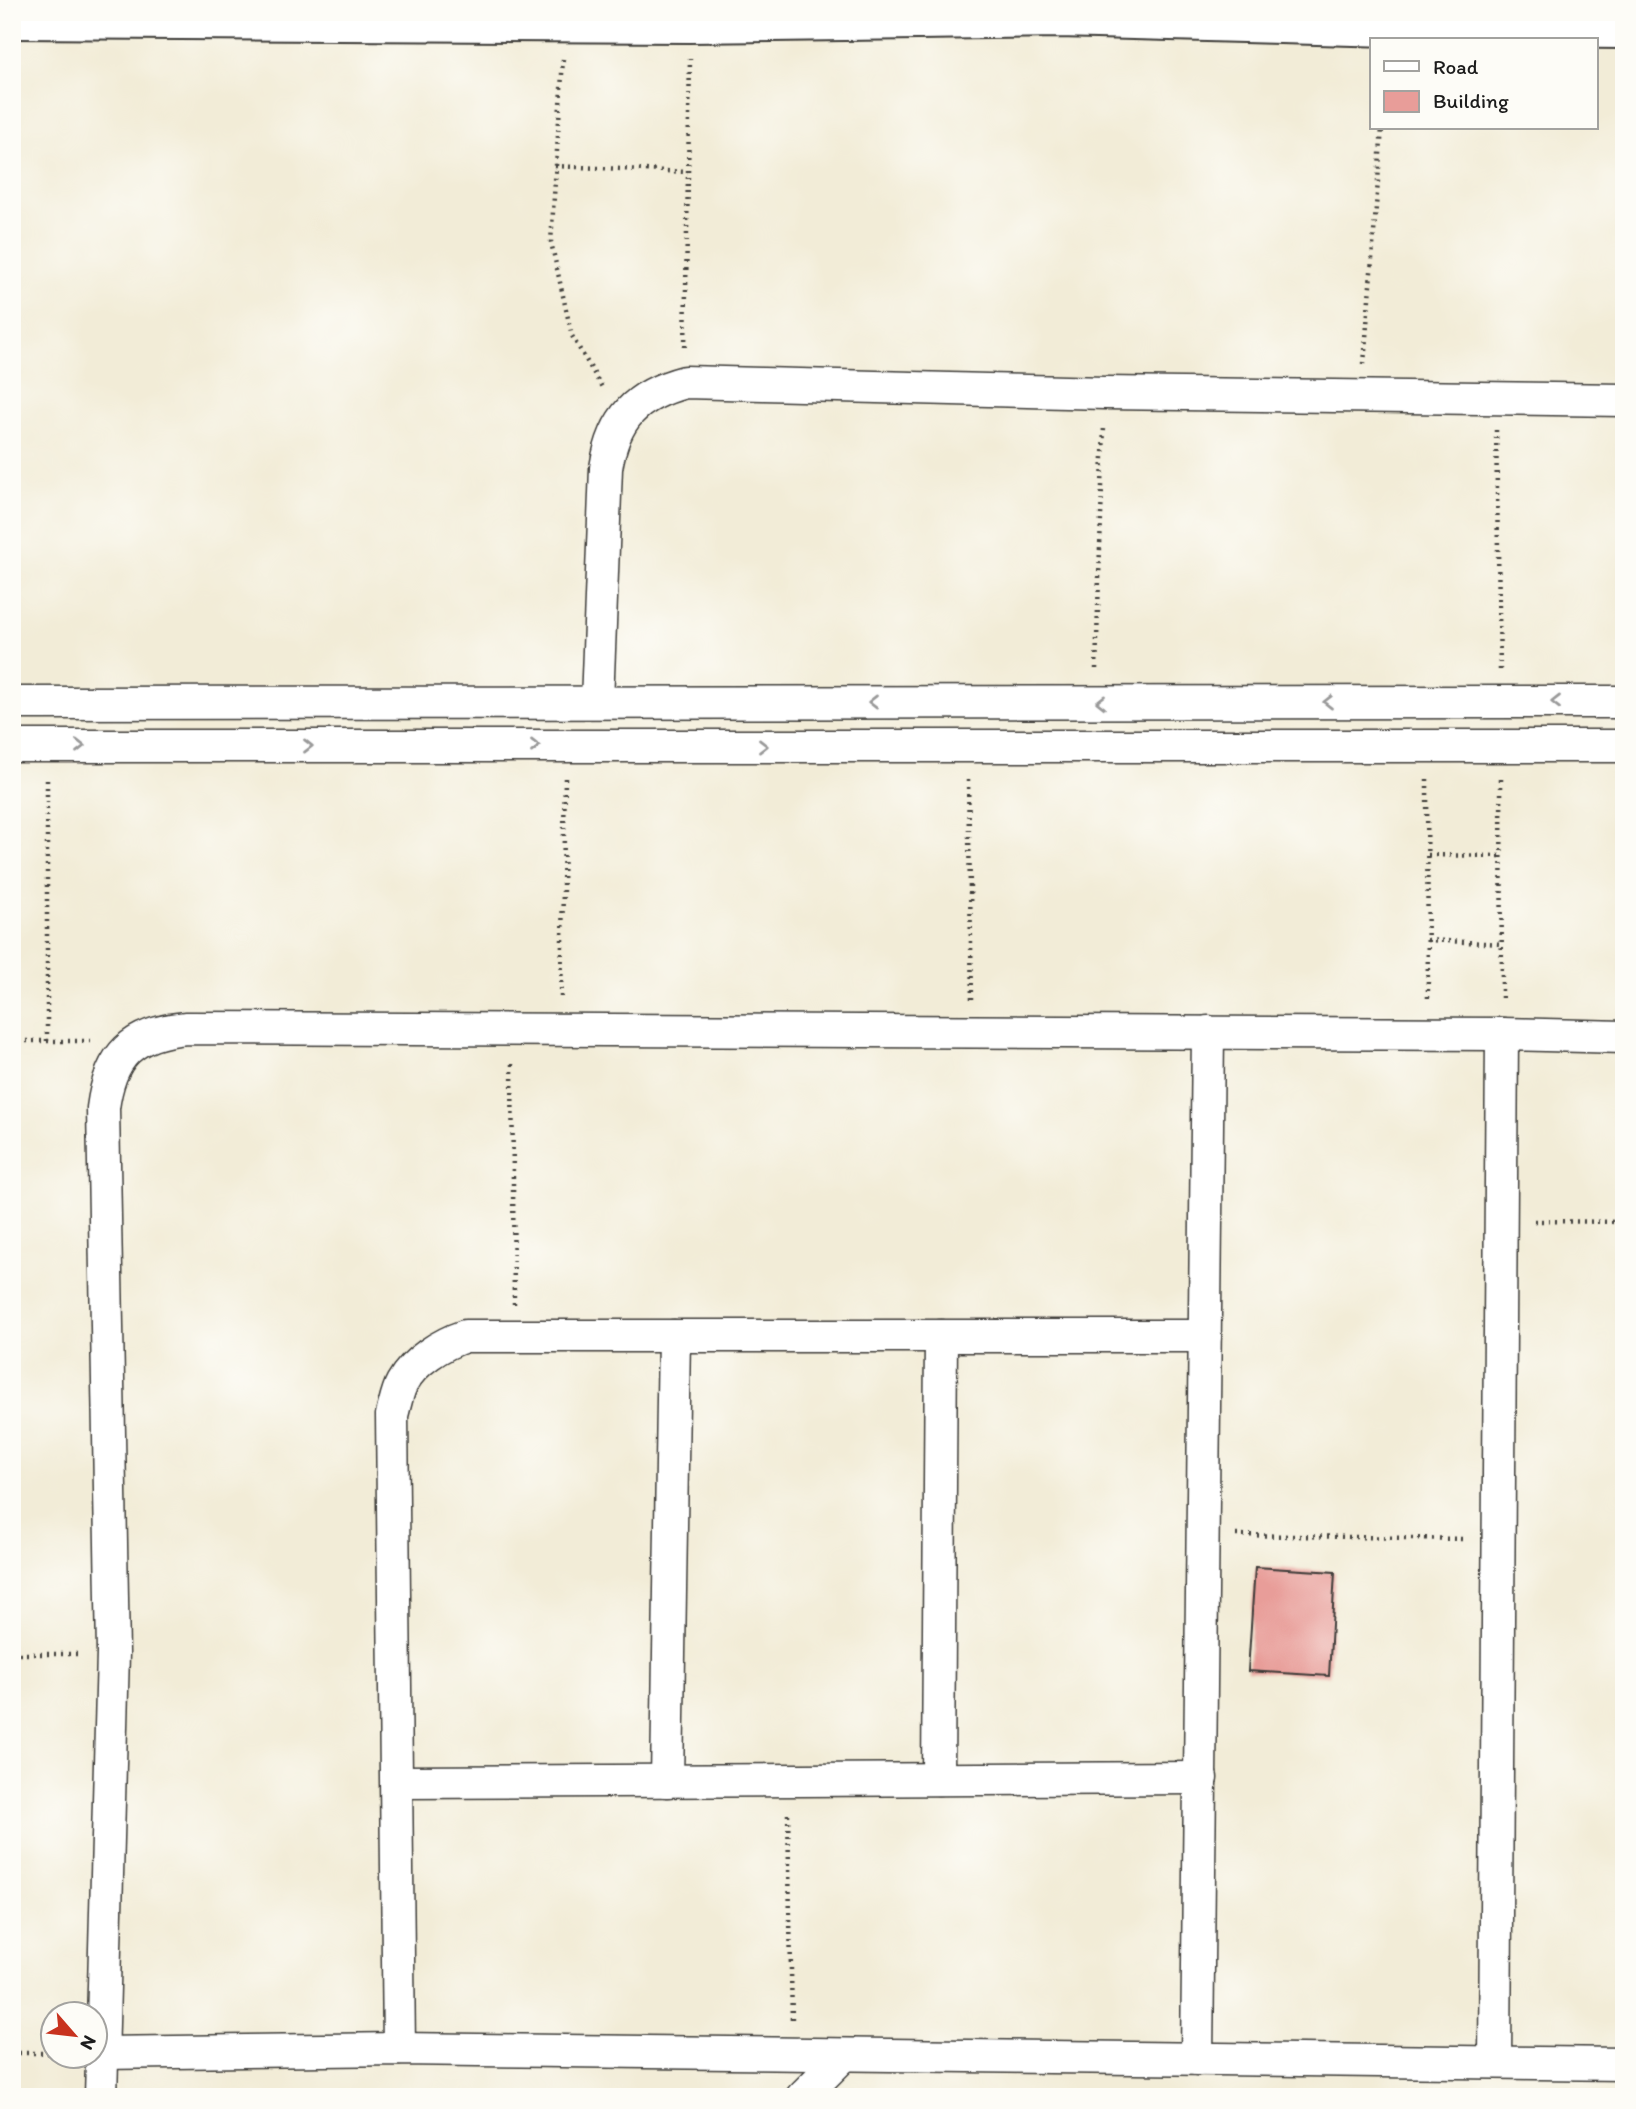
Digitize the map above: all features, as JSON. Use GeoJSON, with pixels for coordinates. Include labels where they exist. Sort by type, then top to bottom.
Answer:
{"type":"FeatureCollection","features":[{"type":"Feature","properties":{"kind":"street"},"geometry":{"type":"LineString","coordinates":[[12,19],[218,16],[691,23],[1060,15],[1390,27],[1624,29]]}},
{"type":"Feature","properties":{"kind":"street"},"geometry":{"type":"LineString","coordinates":[[597,702],[606,468],[610,443],[622,420],[639,402],[660,388],[685,382],[1105,393],[1624,400]]}},
{"type":"Feature","properties":{"kind":"street"},"geometry":{"type":"LineString","coordinates":[[1624,702],[23,702],[31,746],[1624,746]]}},
{"type":"Feature","properties":{"kind":"street"},"geometry":{"type":"LineString","coordinates":[[974,746],[980,702]]}},
{"type":"Feature","properties":{"kind":"street"},"geometry":{"type":"LineString","coordinates":[[103,2000],[113,1653],[103,1108],[106,1083],[118,1059],[137,1041],[160,1030],[186,1028],[1428,1033],[1624,1037]]}},
{"type":"Feature","properties":{"kind":"street"},"geometry":{"type":"LineString","coordinates":[[1197,2059],[1208,1032]]}},
{"type":"Feature","properties":{"kind":"street"},"geometry":{"type":"LineString","coordinates":[[1495,2062],[1502,1034]]}},
{"type":"Feature","properties":{"kind":"street"},"geometry":{"type":"LineString","coordinates":[[399,2049],[392,1415],[402,1382],[424,1358],[450,1341],[465,1336],[1205,1336]]}},
{"type":"Feature","properties":{"kind":"street"},"geometry":{"type":"LineString","coordinates":[[667,1781],[674,1336]]}},
{"type":"Feature","properties":{"kind":"street"},"geometry":{"type":"LineString","coordinates":[[938,1779],[941,1336]]}},
{"type":"Feature","properties":{"kind":"street"},"geometry":{"type":"LineString","coordinates":[[397,1782],[1202,1778]]}},
{"type":"Feature","properties":{"kind":"street"},"geometry":{"type":"LineString","coordinates":[[108,2053],[399,2049],[1624,2064]]}},
{"type":"Feature","properties":{"kind":"street"},"geometry":{"type":"LineString","coordinates":[[802,2097],[844,2054]]}},
{"type":"Feature","properties":{"kind":"street"},"geometry":{"type":"LineString","coordinates":[[101,2097],[102,2070]]}},
{"type":"Feature","properties":{"kind":"path"},"geometry":{"type":"LineString","coordinates":[[566,22],[551,242],[572,336],[622,420]]}},
{"type":"Feature","properties":{"kind":"path"},"geometry":{"type":"LineString","coordinates":[[685,382],[691,23]]}},
{"type":"Feature","properties":{"kind":"path"},"geometry":{"type":"LineString","coordinates":[[1361,397],[1382,130]]}},
{"type":"Feature","properties":{"kind":"path"},"geometry":{"type":"LineString","coordinates":[[555,166],[688,172]]}},
{"type":"Feature","properties":{"kind":"path"},"geometry":{"type":"LineString","coordinates":[[1095,702],[1105,393]]}},
{"type":"Feature","properties":{"kind":"path"},"geometry":{"type":"LineString","coordinates":[[1495,399],[1501,702]]}},
{"type":"Feature","properties":{"kind":"path"},"geometry":{"type":"LineString","coordinates":[[31,746],[47,1041]]}},
{"type":"Feature","properties":{"kind":"path"},"geometry":{"type":"LineString","coordinates":[[560,1029],[566,746]]}},
{"type":"Feature","properties":{"kind":"path"},"geometry":{"type":"LineString","coordinates":[[973,1031],[974,746]]}},
{"type":"Feature","properties":{"kind":"path"},"geometry":{"type":"LineString","coordinates":[[1427,746],[1428,1033]]}},
{"type":"Feature","properties":{"kind":"path"},"geometry":{"type":"LineString","coordinates":[[1501,746],[1502,1034]]}},
{"type":"Feature","properties":{"kind":"path"},"geometry":{"type":"LineString","coordinates":[[1428,855],[1502,856]]}},
{"type":"Feature","properties":{"kind":"path"},"geometry":{"type":"LineString","coordinates":[[1427,940],[1502,944]]}},
{"type":"Feature","properties":{"kind":"path"},"geometry":{"type":"LineString","coordinates":[[512,1029],[515,1336]]}},
{"type":"Feature","properties":{"kind":"path"},"geometry":{"type":"LineString","coordinates":[[12,1041],[137,1041]]}},
{"type":"Feature","properties":{"kind":"path"},"geometry":{"type":"LineString","coordinates":[[1502,1220],[1624,1222]]}},
{"type":"Feature","properties":{"kind":"path"},"geometry":{"type":"LineString","coordinates":[[1204,1535],[1500,1539]]}},
{"type":"Feature","properties":{"kind":"path"},"geometry":{"type":"LineString","coordinates":[[12,1654],[113,1653]]}},
{"type":"Feature","properties":{"kind":"path"},"geometry":{"type":"LineString","coordinates":[[787,1780],[793,2054]]}},
{"type":"Feature","properties":{"kind":"path"},"geometry":{"type":"LineString","coordinates":[[12,2053],[38,2053]]}},
{"type":"Feature","properties":{"kind":"building"},"geometry":{"type":"Polygon","coordinates":[[[1255,1567],[1335,1572],[1329,1676],[1248,1671],[1255,1567]]]}}]}
